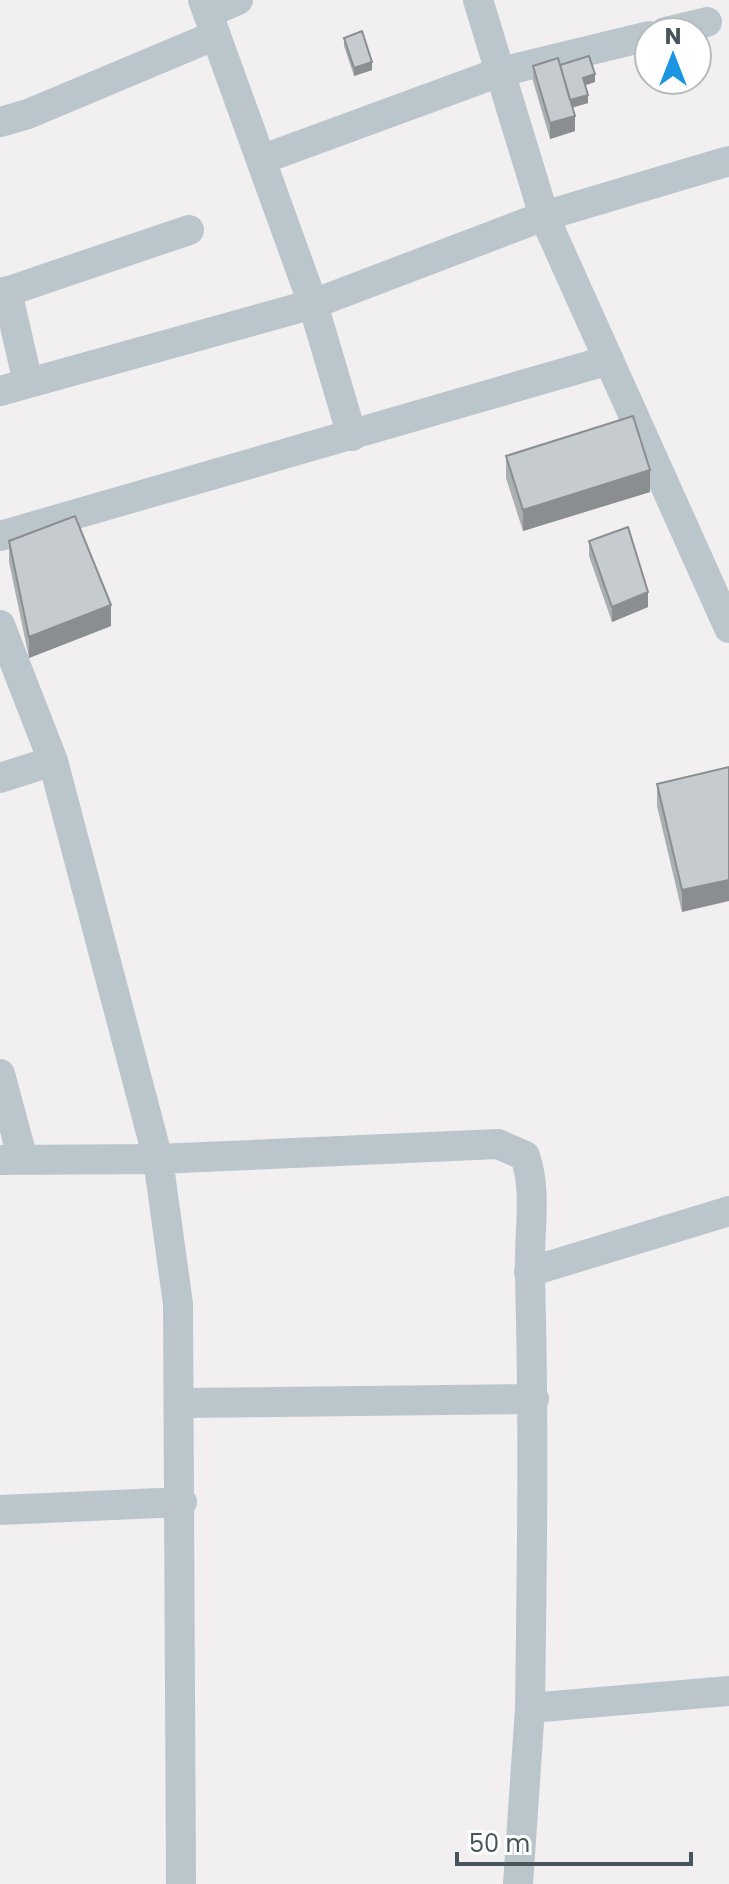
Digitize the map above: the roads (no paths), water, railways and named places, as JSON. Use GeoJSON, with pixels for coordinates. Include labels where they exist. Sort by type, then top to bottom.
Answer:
{"type":"FeatureCollection","features":[{"type":"Feature","properties":{"kind":"street"},"geometry":{"type":"LineString","coordinates":[[0,122],[28,114],[238,0]]}},
{"type":"Feature","properties":{"kind":"street"},"geometry":{"type":"LineString","coordinates":[[478,0],[544,216],[729,628]]}},
{"type":"Feature","properties":{"kind":"street"},"geometry":{"type":"LineString","coordinates":[[209,16],[313,304],[352,436]]}},
{"type":"Feature","properties":{"kind":"street"},"geometry":{"type":"LineString","coordinates":[[263,159],[500,72],[633,40]]}},
{"type":"Feature","properties":{"kind":"street"},"geometry":{"type":"LineString","coordinates":[[189,230],[4,293],[14,387],[313,304],[544,216],[729,161]]}},
{"type":"Feature","properties":{"kind":"street"},"geometry":{"type":"LineString","coordinates":[[0,536],[609,360]]}},
{"type":"Feature","properties":{"kind":"street"},"geometry":{"type":"LineString","coordinates":[[0,625],[53,761],[158,1159],[178,1304],[182,1502],[181,1884]]}},
{"type":"Feature","properties":{"kind":"street"},"geometry":{"type":"LineString","coordinates":[[0,778],[53,761]]}},
{"type":"Feature","properties":{"kind":"street"},"geometry":{"type":"LineString","coordinates":[[0,1074],[11,1160],[158,1159],[498,1144],[525,1156],[531,1174],[529,1272],[534,1399],[530,1708],[518,1884]]}},
{"type":"Feature","properties":{"kind":"street"},"geometry":{"type":"LineString","coordinates":[[529,1272],[729,1211]]}},
{"type":"Feature","properties":{"kind":"street"},"geometry":{"type":"LineString","coordinates":[[181,1403],[534,1399]]}},
{"type":"Feature","properties":{"kind":"street"},"geometry":{"type":"LineString","coordinates":[[0,1510],[182,1502]]}},
{"type":"Feature","properties":{"kind":"street"},"geometry":{"type":"LineString","coordinates":[[530,1708],[729,1691]]}}]}
